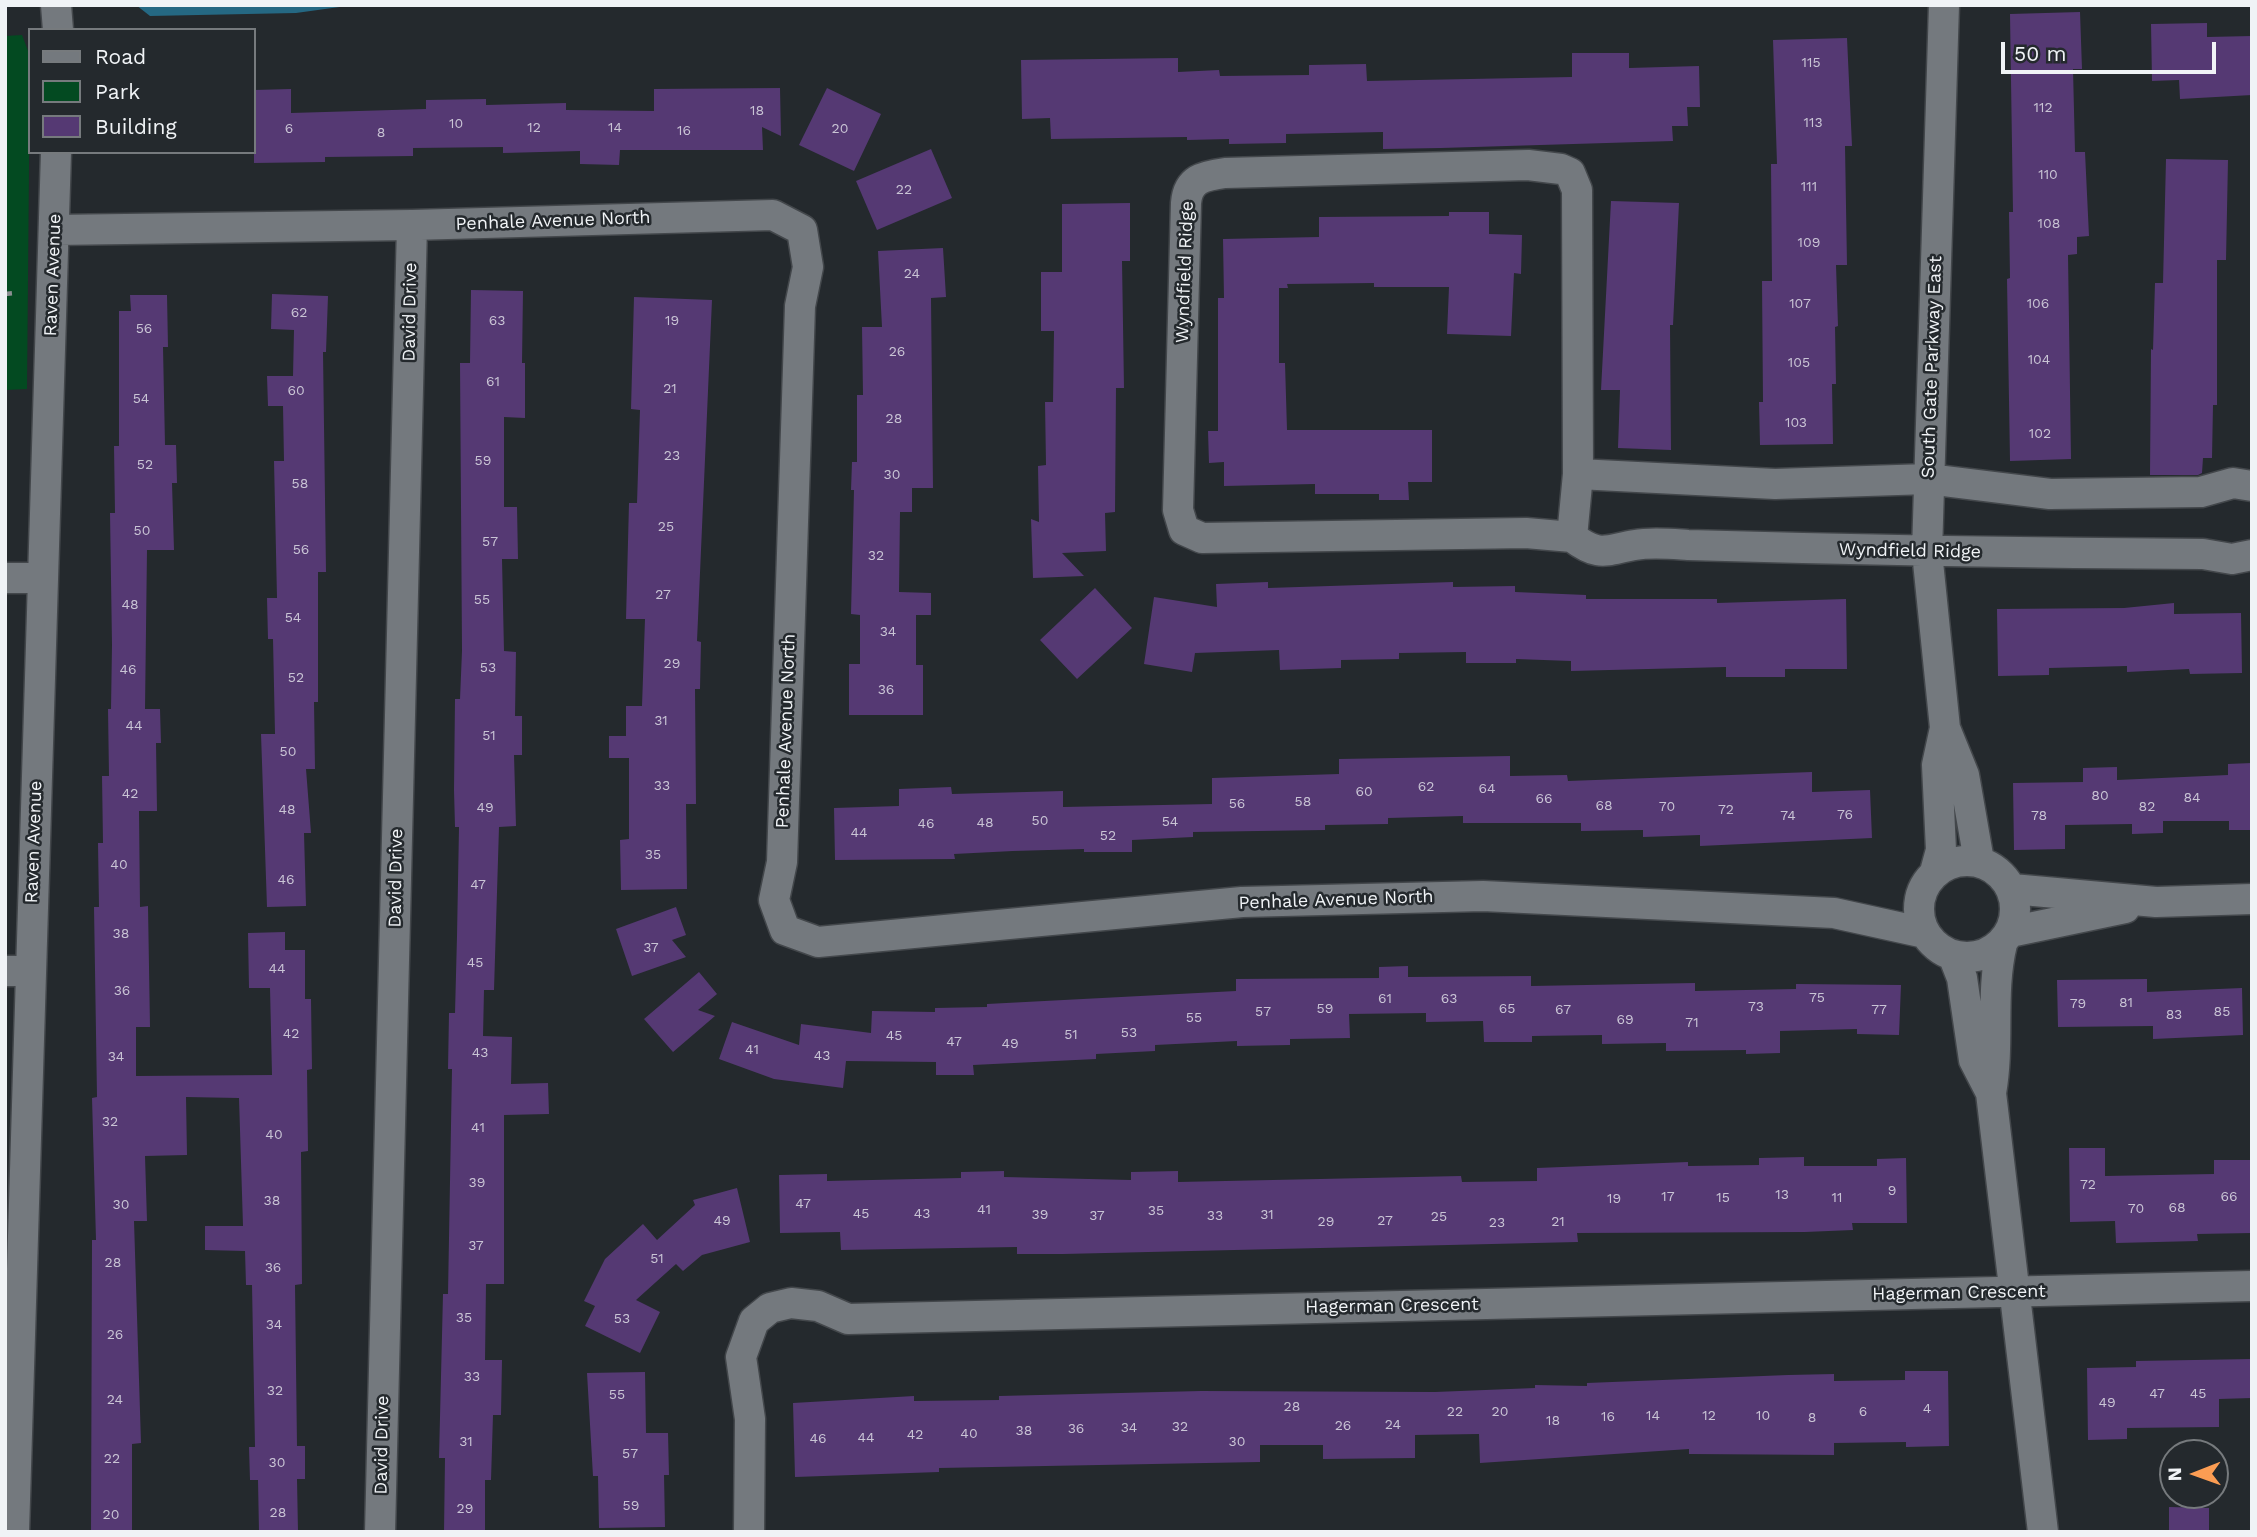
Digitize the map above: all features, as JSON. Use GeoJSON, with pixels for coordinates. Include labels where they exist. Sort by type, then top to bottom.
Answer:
{"type":"FeatureCollection","features":[{"type":"Feature","properties":{"kind":"street"},"geometry":{"type":"LineString","coordinates":[[56,5],[58,28]]}},
{"type":"Feature","properties":{"kind":"street","name":"South Gate Parkway East"},"geometry":{"type":"LineString","coordinates":[[1944,5],[1927,552],[1945,728],[1964,775],[1979,861]]}},
{"type":"Feature","properties":{"kind":"street","name":"Raven Avenue"},"geometry":{"type":"LineString","coordinates":[[14,1532],[18,971],[41,578],[56,154]]}},
{"type":"Feature","properties":{"kind":"street","name":"Wyndfield Ridge"},"geometry":{"type":"LineString","coordinates":[[1572,537],[1578,474],[1579,205],[1575,179],[1570,173],[1561,169],[1528,165],[1225,173],[1198,178],[1191,184],[1186,203],[1178,510],[1184,530],[1202,538],[1513,533],[1572,537],[1587,549],[1605,553],[1636,545],[1682,544],[1927,552],[2203,554],[2232,559],[2252,555]]}},
{"type":"Feature","properties":{"kind":"street","name":"Penhale Avenue North"},"geometry":{"type":"LineString","coordinates":[[54,230],[412,225],[772,215],[802,230],[808,267],[800,306],[782,862],[774,900],[785,930],[818,942],[1242,902],[1483,896],[1834,912],[1919,901]]}},
{"type":"Feature","properties":{"kind":"street","name":"David Drive"},"geometry":{"type":"LineString","coordinates":[[380,1532],[412,225]]}},
{"type":"Feature","properties":{"kind":"street"},"geometry":{"type":"LineString","coordinates":[[1578,474],[1775,484],[1928,479],[2050,494],[2201,492],[2233,483],[2252,486]]}},
{"type":"Feature","properties":{"kind":"street"},"geometry":{"type":"LineString","coordinates":[[5,578],[41,578]]}},
{"type":"Feature","properties":{"kind":"street","name":"South Gate Parkway East"},"geometry":{"type":"LineString","coordinates":[[1936,872],[1941,850],[1937,765],[1945,728]]}},
{"type":"Feature","properties":{"kind":"street"},"geometry":{"type":"LineString","coordinates":[[2043,1532],[1991,1093],[1997,1059],[1995,973],[2006,938],[2016,916],[2012,889],[2002,874],[1979,861],[1954,862],[1936,872],[1925,885],[1919,901],[1919,917],[1925,933],[1938,948],[1953,956],[1969,958],[1986,954],[2006,938],[2156,902]]}},
{"type":"Feature","properties":{"kind":"street"},"geometry":{"type":"LineString","coordinates":[[2012,889],[2156,902],[2252,899]]}},
{"type":"Feature","properties":{"kind":"street","name":"Penhale Avenue North"},"geometry":{"type":"LineString","coordinates":[[1834,912],[1925,933]]}},
{"type":"Feature","properties":{"kind":"street"},"geometry":{"type":"LineString","coordinates":[[1953,956],[1962,978],[1974,1060],[1991,1093]]}},
{"type":"Feature","properties":{"kind":"street","name":"Hagerman Crescent"},"geometry":{"type":"LineString","coordinates":[[749,1532],[750,1419],[741,1357],[754,1321],[770,1308],[790,1303],[818,1306],[848,1319],[2252,1286]]}},
{"type":"Feature","properties":{"kind":"path"},"geometry":{"type":"LineString","coordinates":[[5,294],[15,293]]}},
{"type":"Feature","properties":{"kind":"green space"},"geometry":{"type":"Polygon","coordinates":[[[22,35],[28,51],[29,154],[27,389],[5,390],[5,36],[22,35]]]}},
{"type":"Feature","properties":{"kind":"water"},"geometry":{"type":"Polygon","coordinates":[[[136,5],[354,5],[296,13],[150,16],[136,5]]]}},
{"type":"Feature","properties":{"kind":"building"},"geometry":{"type":"Polygon","coordinates":[[[2080,12],[2082,69],[2073,69],[2075,152],[2085,152],[2089,236],[2077,237],[2077,254],[2068,255],[2071,459],[2010,461],[2007,279],[2010,278],[2009,212],[2013,212],[2010,14],[2080,12]]]}},
{"type":"Feature","properties":{"kind":"building"},"geometry":{"type":"Polygon","coordinates":[[[2207,23],[2207,37],[2252,36],[2252,95],[2180,99],[2179,80],[2152,81],[2151,24],[2207,23]]]}},
{"type":"Feature","properties":{"kind":"building"},"geometry":{"type":"Polygon","coordinates":[[[1847,38],[1852,146],[1845,146],[1847,265],[1836,265],[1838,326],[1835,327],[1836,384],[1832,384],[1833,444],[1760,445],[1759,402],[1763,402],[1762,281],[1772,281],[1771,164],[1777,164],[1773,40],[1847,38]]]}},
{"type":"Feature","properties":{"kind":"building"},"geometry":{"type":"Polygon","coordinates":[[[1572,53],[1629,53],[1629,68],[1699,66],[1700,107],[1687,107],[1688,126],[1672,126],[1673,141],[1441,148],[1383,149],[1383,132],[1286,134],[1286,143],[1229,144],[1229,139],[1187,140],[1187,137],[1051,139],[1050,118],[1022,119],[1021,60],[1178,58],[1178,72],[1219,70],[1220,76],[1309,75],[1309,65],[1366,64],[1367,81],[1572,77],[1572,53]]]}},
{"type":"Feature","properties":{"kind":"building"},"geometry":{"type":"Polygon","coordinates":[[[780,88],[781,136],[762,127],[763,150],[620,150],[619,165],[580,164],[580,151],[503,153],[503,147],[413,148],[413,156],[325,157],[325,162],[254,163],[256,90],[291,89],[291,113],[426,109],[426,100],[486,99],[486,105],[566,103],[566,110],[654,111],[654,89],[780,88]]]}},
{"type":"Feature","properties":{"kind":"building"},"geometry":{"type":"Polygon","coordinates":[[[827,88],[881,114],[854,171],[799,145],[827,88]]]}},
{"type":"Feature","properties":{"kind":"building"},"geometry":{"type":"Polygon","coordinates":[[[931,149],[952,198],[877,230],[856,181],[931,149]]]}},
{"type":"Feature","properties":{"kind":"building"},"geometry":{"type":"Polygon","coordinates":[[[2166,159],[2228,160],[2226,260],[2217,260],[2217,405],[2213,405],[2212,458],[2203,458],[2202,473],[2198,475],[2150,475],[2151,349],[2153,350],[2155,283],[2163,283],[2166,159]]]}},
{"type":"Feature","properties":{"kind":"building"},"geometry":{"type":"Polygon","coordinates":[[[1611,201],[1679,203],[1673,325],[1670,325],[1671,450],[1618,448],[1620,390],[1601,390],[1611,201]]]}},
{"type":"Feature","properties":{"kind":"building"},"geometry":{"type":"Polygon","coordinates":[[[1130,203],[1130,261],[1122,261],[1124,388],[1116,388],[1115,512],[1105,513],[1106,551],[1062,553],[1084,576],[1033,578],[1031,519],[1039,522],[1038,466],[1046,465],[1045,402],[1053,402],[1054,331],[1041,331],[1041,272],[1062,272],[1062,204],[1130,203]]]}},
{"type":"Feature","properties":{"kind":"building"},"geometry":{"type":"Polygon","coordinates":[[[1449,212],[1489,212],[1489,234],[1522,235],[1521,274],[1514,273],[1511,336],[1447,334],[1449,287],[1374,287],[1374,283],[1287,284],[1288,288],[1279,288],[1279,363],[1285,363],[1287,430],[1432,430],[1432,482],[1408,482],[1409,500],[1379,500],[1379,494],[1315,494],[1315,484],[1224,486],[1224,462],[1209,463],[1208,431],[1218,431],[1218,298],[1224,298],[1223,239],[1319,237],[1319,217],[1449,216],[1449,212]]]}},
{"type":"Feature","properties":{"kind":"building"},"geometry":{"type":"Polygon","coordinates":[[[943,248],[946,297],[931,298],[933,488],[912,488],[912,512],[900,512],[899,592],[931,593],[931,615],[916,615],[916,665],[923,665],[923,715],[849,715],[849,664],[860,664],[860,615],[851,614],[854,490],[851,490],[852,462],[857,462],[857,395],[863,395],[862,327],[882,327],[878,251],[943,248]]]}},
{"type":"Feature","properties":{"kind":"building"},"geometry":{"type":"Polygon","coordinates":[[[471,290],[523,291],[522,363],[525,363],[525,418],[504,417],[504,507],[517,507],[518,559],[502,559],[504,651],[516,652],[515,716],[522,716],[522,755],[514,755],[516,826],[499,827],[494,990],[484,990],[483,1036],[512,1037],[511,1084],[548,1083],[549,1114],[504,1115],[504,1284],[486,1284],[485,1360],[502,1360],[501,1415],[493,1415],[491,1480],[485,1480],[485,1532],[444,1532],[445,1458],[439,1458],[443,1294],[448,1294],[452,1069],[448,1069],[449,1013],[455,1013],[457,936],[459,827],[455,827],[454,790],[455,699],[460,699],[462,651],[460,363],[470,363],[471,290]]]}},
{"type":"Feature","properties":{"kind":"building"},"geometry":{"type":"Polygon","coordinates":[[[272,294],[328,296],[326,352],[323,352],[326,572],[318,572],[315,769],[306,769],[311,833],[304,833],[306,906],[267,907],[261,734],[275,734],[273,639],[268,639],[267,598],[277,598],[274,461],[284,461],[283,406],[268,406],[267,376],[293,376],[294,330],[271,329],[272,294]]]}},
{"type":"Feature","properties":{"kind":"building"},"geometry":{"type":"Polygon","coordinates":[[[130,295],[167,295],[168,347],[163,347],[165,445],[176,445],[177,483],[172,483],[174,550],[147,550],[145,709],[160,709],[161,743],[156,743],[157,811],[139,811],[140,907],[148,906],[150,1027],[136,1027],[136,1076],[272,1075],[270,988],[249,988],[248,933],[285,932],[285,950],[305,950],[305,999],[311,999],[312,1069],[307,1070],[308,1151],[301,1152],[302,1284],[295,1285],[297,1446],[305,1446],[305,1479],[297,1479],[298,1532],[259,1532],[258,1480],[250,1480],[249,1447],[255,1447],[252,1285],[246,1285],[245,1251],[205,1250],[205,1226],[243,1226],[239,1098],[186,1097],[187,1155],[145,1156],[147,1221],[134,1221],[141,1443],[132,1444],[132,1532],[91,1532],[92,1240],[96,1240],[92,1098],[97,1097],[94,907],[99,907],[98,843],[103,843],[102,776],[109,776],[108,709],[111,709],[112,645],[110,513],[115,513],[114,446],[119,446],[119,311],[131,311],[130,295]]]}},
{"type":"Feature","properties":{"kind":"building"},"geometry":{"type":"Polygon","coordinates":[[[634,297],[712,300],[697,641],[701,642],[700,689],[695,689],[696,804],[686,804],[687,889],[621,890],[620,840],[629,839],[629,758],[609,758],[609,736],[626,736],[626,706],[642,706],[645,619],[626,619],[629,503],[637,503],[640,410],[631,409],[634,297]]]}},
{"type":"Feature","properties":{"kind":"building"},"geometry":{"type":"Polygon","coordinates":[[[1268,582],[1268,588],[1453,582],[1453,587],[1515,586],[1515,592],[1586,595],[1586,599],[1717,599],[1717,603],[1846,599],[1847,669],[1785,669],[1785,677],[1726,677],[1726,667],[1571,671],[1571,661],[1516,659],[1516,663],[1466,663],[1466,652],[1399,653],[1399,659],[1341,660],[1341,668],[1280,670],[1279,650],[1195,653],[1192,672],[1144,664],[1154,597],[1217,607],[1216,584],[1268,582]]]}},
{"type":"Feature","properties":{"kind":"building"},"geometry":{"type":"Polygon","coordinates":[[[1095,588],[1132,628],[1077,679],[1040,640],[1095,588]]]}},
{"type":"Feature","properties":{"kind":"building"},"geometry":{"type":"Polygon","coordinates":[[[2174,603],[2174,614],[2241,613],[2242,673],[2190,674],[2189,669],[2127,672],[2127,666],[2049,668],[2049,675],[1998,676],[1997,609],[2124,608],[2174,603]]]}},
{"type":"Feature","properties":{"kind":"building"},"geometry":{"type":"Polygon","coordinates":[[[1510,756],[1510,776],[1567,775],[1568,781],[1812,772],[1812,792],[1870,790],[1872,838],[1700,846],[1700,835],[1643,837],[1643,830],[1581,831],[1581,823],[1463,823],[1463,816],[1388,818],[1388,824],[1325,825],[1325,830],[1193,832],[1193,837],[1132,840],[1132,852],[1084,852],[1084,849],[954,854],[955,859],[835,860],[834,808],[899,806],[899,789],[951,787],[952,794],[1063,791],[1063,807],[1212,804],[1212,778],[1339,774],[1339,759],[1510,756]]]}},
{"type":"Feature","properties":{"kind":"building"},"geometry":{"type":"Polygon","coordinates":[[[2252,763],[2252,830],[2229,830],[2229,821],[2163,821],[2163,833],[2132,834],[2132,824],[2065,825],[2065,849],[2014,850],[2013,783],[2083,782],[2083,768],[2117,767],[2117,780],[2228,775],[2228,764],[2252,763]]]}},
{"type":"Feature","properties":{"kind":"building"},"geometry":{"type":"Polygon","coordinates":[[[676,907],[686,935],[672,940],[686,957],[632,976],[616,929],[676,907]]]}},
{"type":"Feature","properties":{"kind":"building"},"geometry":{"type":"Polygon","coordinates":[[[1408,966],[1408,977],[1531,976],[1531,986],[1695,983],[1695,991],[1796,989],[1796,984],[1901,985],[1899,1035],[1857,1034],[1857,1029],[1780,1031],[1780,1053],[1746,1054],[1746,1050],[1666,1051],[1666,1043],[1602,1044],[1602,1035],[1532,1036],[1532,1042],[1484,1042],[1483,1021],[1426,1022],[1426,1013],[1349,1014],[1350,1038],[1290,1039],[1290,1045],[1237,1046],[1237,1041],[1155,1045],[1155,1051],[1096,1054],[1096,1059],[973,1065],[974,1075],[936,1075],[936,1062],[846,1061],[843,1088],[774,1079],[719,1059],[732,1022],[799,1045],[801,1024],[871,1033],[872,1011],[935,1012],[935,1008],[987,1007],[987,1004],[1236,991],[1236,979],[1379,978],[1379,967],[1408,966]]]}},
{"type":"Feature","properties":{"kind":"building"},"geometry":{"type":"Polygon","coordinates":[[[699,972],[717,994],[698,1010],[715,1016],[673,1052],[644,1019],[699,972]]]}},
{"type":"Feature","properties":{"kind":"building"},"geometry":{"type":"Polygon","coordinates":[[[2147,979],[2147,992],[2242,988],[2243,1035],[2153,1039],[2153,1026],[2058,1027],[2057,980],[2147,979]]]}},
{"type":"Feature","properties":{"kind":"building"},"geometry":{"type":"Polygon","coordinates":[[[2069,1148],[2105,1148],[2105,1176],[2214,1174],[2214,1160],[2252,1160],[2252,1233],[2197,1234],[2198,1241],[2116,1243],[2115,1221],[2070,1222],[2069,1148]]]}},
{"type":"Feature","properties":{"kind":"building"},"geometry":{"type":"Polygon","coordinates":[[[1804,1157],[1804,1166],[1877,1166],[1877,1159],[1906,1158],[1907,1223],[1852,1223],[1853,1230],[1805,1232],[1577,1233],[1578,1242],[1063,1254],[1017,1254],[1017,1247],[841,1250],[840,1232],[780,1233],[779,1175],[827,1174],[827,1181],[961,1178],[961,1172],[1004,1171],[1004,1177],[1131,1180],[1131,1172],[1178,1171],[1178,1182],[1461,1176],[1462,1182],[1537,1181],[1537,1168],[1688,1162],[1688,1166],[1759,1165],[1759,1158],[1804,1157]]]}},
{"type":"Feature","properties":{"kind":"building"},"geometry":{"type":"Polygon","coordinates":[[[737,1188],[750,1242],[702,1255],[683,1271],[676,1264],[636,1300],[660,1312],[640,1353],[585,1326],[595,1306],[584,1301],[605,1259],[643,1224],[657,1240],[695,1205],[693,1200],[737,1188]]]}},
{"type":"Feature","properties":{"kind":"building"},"geometry":{"type":"Polygon","coordinates":[[[2252,1359],[2252,1398],[2219,1399],[2219,1427],[2127,1428],[2127,1439],[2088,1440],[2087,1368],[2136,1367],[2136,1361],[2252,1359]]]}},
{"type":"Feature","properties":{"kind":"building"},"geometry":{"type":"Polygon","coordinates":[[[1905,1371],[1948,1371],[1949,1446],[1906,1447],[1906,1442],[1834,1443],[1834,1455],[1689,1454],[1689,1449],[1480,1463],[1479,1434],[1415,1435],[1415,1458],[1323,1459],[1323,1445],[1260,1445],[1260,1462],[939,1468],[939,1472],[795,1477],[793,1403],[914,1396],[914,1401],[999,1400],[999,1396],[1201,1391],[1435,1392],[1535,1388],[1535,1385],[1587,1386],[1587,1383],[1834,1374],[1834,1381],[1905,1380],[1905,1371]]]}},
{"type":"Feature","properties":{"kind":"building"},"geometry":{"type":"Polygon","coordinates":[[[645,1372],[646,1433],[668,1433],[669,1475],[664,1475],[665,1527],[599,1528],[598,1476],[593,1476],[587,1373],[645,1372]]]}},
{"type":"Feature","properties":{"kind":"building"},"geometry":{"type":"Polygon","coordinates":[[[2169,1509],[2209,1509],[2209,1532],[2169,1532],[2169,1509]]]}}]}
